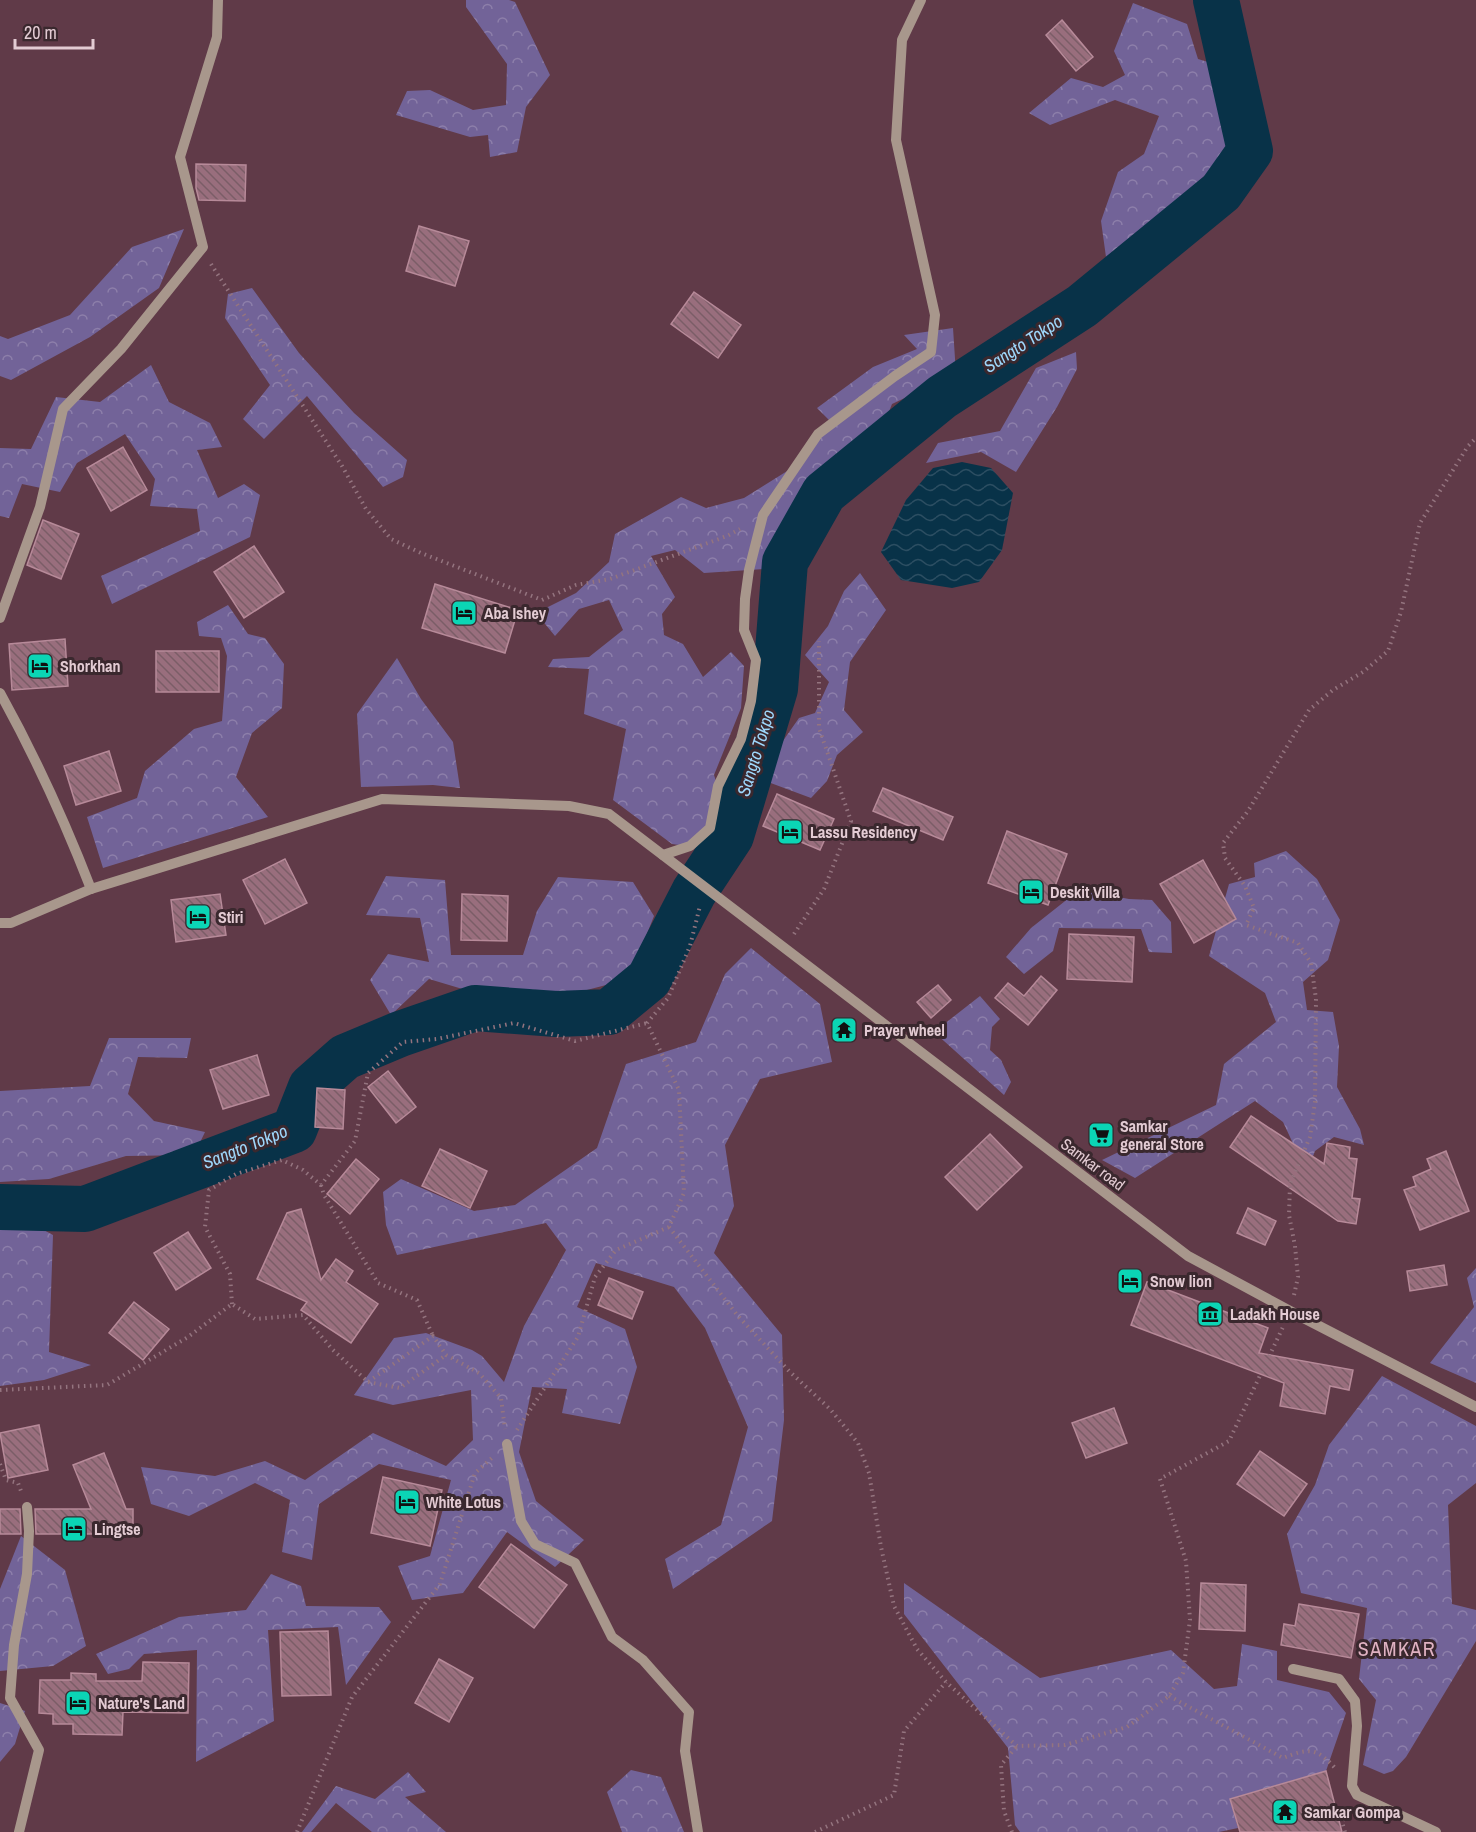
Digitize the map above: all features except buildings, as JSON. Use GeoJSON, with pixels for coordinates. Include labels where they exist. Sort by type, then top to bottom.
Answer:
{"type":"FeatureCollection","features":[{"type":"Feature","properties":{"kind":"street"},"geometry":{"type":"LineString","coordinates":[[0,618],[40,507],[63,409],[121,349],[203,247],[180,157],[216,37],[218,0]]}},
{"type":"Feature","properties":{"kind":"street"},"geometry":{"type":"LineString","coordinates":[[663,855],[690,846],[710,828],[718,786],[741,739],[751,701],[756,660],[744,630],[745,599],[749,570],[763,515],[818,434],[931,352],[935,315],[896,140],[902,40],[921,0]]}},
{"type":"Feature","properties":{"kind":"street"},"geometry":{"type":"LineString","coordinates":[[0,693],[28,745],[92,889]]}},
{"type":"Feature","properties":{"kind":"street","name":"Samkar road"},"geometry":{"type":"LineString","coordinates":[[0,924],[11,923],[92,889],[382,799],[569,806],[609,814],[1188,1256],[1476,1407]]}},
{"type":"Feature","properties":{"kind":"street"},"geometry":{"type":"LineString","coordinates":[[507,1444],[521,1521],[535,1544],[575,1563],[612,1637],[643,1660],[689,1712],[685,1751],[699,1832]]}},
{"type":"Feature","properties":{"kind":"street"},"geometry":{"type":"LineString","coordinates":[[19,1832],[39,1750],[10,1698],[14,1645],[27,1574],[27,1506]]}},
{"type":"Feature","properties":{"kind":"street"},"geometry":{"type":"LineString","coordinates":[[1293,1669],[1339,1678],[1356,1701],[1357,1726],[1352,1786],[1357,1795],[1436,1832]]}},
{"type":"Feature","properties":{"kind":"path"},"geometry":{"type":"LineString","coordinates":[[203,247],[214,268],[342,465],[366,509],[391,539],[542,600],[576,585],[610,579],[727,536],[763,515]]}},
{"type":"Feature","properties":{"kind":"path"},"geometry":{"type":"LineString","coordinates":[[669,1227],[738,1316],[789,1371],[830,1409],[858,1443],[869,1473],[880,1547],[894,1606],[917,1649],[946,1682],[1017,1746],[1065,1745],[1127,1727],[1168,1696],[1183,1673],[1190,1620],[1186,1561],[1160,1479],[1229,1441],[1290,1311],[1298,1277],[1289,1215],[1290,1184],[1310,1137],[1315,1102],[1316,999],[1311,963],[1298,943],[1246,925],[1254,908],[1245,886],[1225,858],[1222,843],[1248,811],[1309,710],[1333,690],[1363,672],[1388,651],[1401,612],[1420,523],[1468,446],[1476,438]]}},
{"type":"Feature","properties":{"kind":"path"},"geometry":{"type":"LineString","coordinates":[[785,947],[824,890],[850,821],[819,728],[819,640]]}},
{"type":"Feature","properties":{"kind":"path"},"geometry":{"type":"LineString","coordinates":[[321,1185],[355,1141],[368,1073],[404,1042],[437,1039],[514,1023],[575,1041],[647,1023],[668,998],[690,946],[703,896]]}},
{"type":"Feature","properties":{"kind":"path"},"geometry":{"type":"LineString","coordinates":[[297,1832],[352,1696],[440,1584],[475,1473],[507,1444],[578,1337],[595,1277],[616,1250],[669,1227],[684,1193],[679,1090],[647,1023]]}},
{"type":"Feature","properties":{"kind":"path"},"geometry":{"type":"LineString","coordinates":[[232,1304],[230,1274],[206,1227],[209,1190],[236,1174],[282,1160],[303,1170],[321,1185],[324,1195],[378,1283],[417,1300],[446,1355],[479,1373],[501,1398],[507,1444]]}},
{"type":"Feature","properties":{"kind":"path"},"geometry":{"type":"LineString","coordinates":[[232,1304],[255,1319],[303,1315],[333,1350],[368,1382],[399,1388],[446,1355]]}},
{"type":"Feature","properties":{"kind":"path"},"geometry":{"type":"LineString","coordinates":[[0,1390],[107,1385],[188,1337],[232,1304]]}},
{"type":"Feature","properties":{"kind":"path"},"geometry":{"type":"LineString","coordinates":[[368,1382],[434,1336]]}},
{"type":"Feature","properties":{"kind":"path"},"geometry":{"type":"LineString","coordinates":[[0,1464],[6,1480],[18,1483],[27,1506]]}},
{"type":"Feature","properties":{"kind":"path"},"geometry":{"type":"LineString","coordinates":[[815,1832],[894,1796],[904,1731],[946,1682]]}},
{"type":"Feature","properties":{"kind":"path"},"geometry":{"type":"LineString","coordinates":[[1168,1696],[1282,1758],[1305,1749],[1323,1754],[1352,1786]]}},
{"type":"Feature","properties":{"kind":"path"},"geometry":{"type":"LineString","coordinates":[[1012,1832],[1004,1811],[1001,1765],[1017,1746]]}},
{"type":"Feature","properties":{"kind":"green space"},"geometry":{"type":"Polygon","coordinates":[[[466,0],[515,2],[550,75],[526,107],[517,152],[490,157],[488,135],[470,137],[396,115],[407,91],[430,90],[473,110],[506,105],[507,64],[466,7],[466,0]]]}},
{"type":"Feature","properties":{"kind":"green space"},"geometry":{"type":"Polygon","coordinates":[[[1133,3],[1187,24],[1198,59],[1218,65],[1230,128],[1227,155],[1186,193],[1106,257],[1101,221],[1118,172],[1144,154],[1159,116],[1115,100],[1050,125],[1029,113],[1071,78],[1103,87],[1125,75],[1114,51],[1133,3]]]}},
{"type":"Feature","properties":{"kind":"green space"},"geometry":{"type":"Polygon","coordinates":[[[184,229],[159,288],[90,337],[11,380],[0,376],[0,336],[8,339],[70,315],[132,247],[184,229]]]}},
{"type":"Feature","properties":{"kind":"green space"},"geometry":{"type":"Polygon","coordinates":[[[252,288],[299,353],[354,413],[407,460],[403,477],[383,487],[307,396],[264,439],[243,419],[270,385],[225,318],[228,294],[252,288]]]}},
{"type":"Feature","properties":{"kind":"green space"},"geometry":{"type":"Polygon","coordinates":[[[953,328],[956,374],[892,404],[884,424],[822,470],[785,522],[765,569],[704,573],[675,550],[651,556],[675,597],[662,614],[664,635],[683,644],[703,677],[731,652],[744,666],[741,708],[714,775],[724,806],[701,848],[672,844],[613,800],[626,729],[584,714],[589,669],[548,667],[553,659],[589,657],[623,630],[609,600],[579,609],[555,636],[536,613],[576,593],[609,562],[615,534],[681,497],[706,508],[744,498],[792,468],[832,423],[817,408],[873,367],[917,349],[904,335],[953,328]]]}},
{"type":"Feature","properties":{"kind":"green space"},"geometry":{"type":"Polygon","coordinates":[[[1076,352],[1077,369],[1057,407],[1016,472],[981,452],[926,463],[938,443],[1000,431],[1036,368],[1076,352]]]}},
{"type":"Feature","properties":{"kind":"green space"},"geometry":{"type":"Polygon","coordinates":[[[151,365],[169,402],[210,423],[222,447],[197,450],[218,498],[244,484],[260,495],[250,537],[112,604],[101,576],[200,531],[197,509],[150,506],[155,479],[125,434],[77,463],[60,492],[22,484],[9,518],[0,516],[0,448],[31,449],[56,397],[100,402],[151,365]]]}},
{"type":"Feature","properties":{"kind":"green space"},"geometry":{"type":"Polygon","coordinates":[[[860,573],[886,610],[850,662],[844,710],[863,732],[837,755],[827,781],[811,798],[768,782],[778,748],[799,718],[815,713],[829,682],[805,655],[828,626],[844,591],[860,573]]]}},
{"type":"Feature","properties":{"kind":"green space"},"geometry":{"type":"Polygon","coordinates":[[[228,605],[248,634],[265,638],[284,664],[282,708],[252,733],[236,777],[268,817],[103,868],[87,817],[137,798],[145,771],[194,729],[222,721],[227,656],[221,638],[199,636],[197,622],[228,605]]]}},
{"type":"Feature","properties":{"kind":"green space"},"geometry":{"type":"Polygon","coordinates":[[[397,658],[421,699],[453,742],[460,788],[433,785],[361,787],[357,714],[397,658]]]}},
{"type":"Feature","properties":{"kind":"green space"},"geometry":{"type":"Polygon","coordinates":[[[1286,851],[1317,879],[1340,920],[1328,960],[1303,982],[1307,1010],[1333,1012],[1339,1046],[1337,1087],[1360,1129],[1364,1145],[1334,1137],[1315,1151],[1303,1182],[1297,1152],[1283,1122],[1255,1101],[1135,1178],[1102,1160],[1216,1105],[1224,1064],[1276,1022],[1265,993],[1209,956],[1229,884],[1255,877],[1254,863],[1286,851]]]}},
{"type":"Feature","properties":{"kind":"green space"},"geometry":{"type":"Polygon","coordinates":[[[386,876],[445,880],[451,955],[523,955],[537,911],[558,877],[633,882],[654,916],[629,979],[560,997],[506,1002],[429,979],[391,1015],[370,980],[388,954],[429,962],[420,918],[366,915],[386,876]]]}},
{"type":"Feature","properties":{"kind":"green space"},"geometry":{"type":"Polygon","coordinates":[[[1079,890],[1129,899],[1152,900],[1171,922],[1172,953],[1149,952],[1141,929],[1059,928],[1053,951],[1024,974],[1006,957],[1031,928],[1079,890]]]}},
{"type":"Feature","properties":{"kind":"green space"},"geometry":{"type":"Polygon","coordinates":[[[751,948],[820,1004],[832,1062],[760,1079],[725,1145],[734,1206],[714,1253],[782,1335],[784,1420],[772,1521],[673,1589],[665,1559],[721,1525],[748,1427],[705,1328],[674,1287],[596,1263],[577,1307],[625,1329],[637,1367],[620,1424],[562,1413],[567,1389],[532,1387],[519,1452],[536,1501],[584,1540],[555,1567],[507,1532],[463,1593],[412,1600],[398,1566],[430,1556],[451,1480],[379,1464],[319,1504],[312,1560],[282,1552],[290,1500],[255,1483],[189,1516],[151,1504],[141,1467],[215,1476],[265,1461],[305,1480],[373,1433],[446,1466],[473,1440],[471,1390],[393,1405],[354,1395],[394,1338],[426,1333],[482,1356],[504,1382],[524,1326],[566,1250],[546,1223],[397,1255],[386,1225],[383,1192],[401,1179],[474,1211],[515,1205],[597,1148],[626,1064],[696,1042],[725,974],[751,948]]]}},
{"type":"Feature","properties":{"kind":"green space"},"geometry":{"type":"Polygon","coordinates":[[[980,996],[1000,1019],[992,1027],[990,1050],[1001,1060],[1011,1082],[1004,1095],[934,1032],[980,996]]]}},
{"type":"Feature","properties":{"kind":"green space"},"geometry":{"type":"Polygon","coordinates":[[[109,1038],[191,1038],[187,1058],[138,1057],[128,1094],[154,1121],[205,1132],[194,1155],[126,1156],[49,1179],[0,1182],[0,1091],[90,1086],[109,1038]]]}},
{"type":"Feature","properties":{"kind":"green space"},"geometry":{"type":"Polygon","coordinates":[[[12,1213],[53,1235],[49,1352],[91,1365],[44,1380],[0,1386],[0,1222],[12,1213]]]}},
{"type":"Feature","properties":{"kind":"green space"},"geometry":{"type":"Polygon","coordinates":[[[1476,1268],[1476,1383],[1430,1363],[1474,1307],[1467,1278],[1476,1268]]]}},
{"type":"Feature","properties":{"kind":"green space"},"geometry":{"type":"Polygon","coordinates":[[[1382,1376],[1476,1426],[1476,1483],[1448,1505],[1452,1604],[1476,1610],[1476,1641],[1406,1757],[1393,1771],[1384,1774],[1363,1765],[1376,1700],[1359,1679],[1367,1608],[1301,1593],[1287,1534],[1315,1485],[1329,1445],[1382,1376]]]}},
{"type":"Feature","properties":{"kind":"green space"},"geometry":{"type":"Polygon","coordinates":[[[21,1536],[65,1570],[86,1646],[53,1666],[0,1671],[0,1589],[21,1536]]]}},
{"type":"Feature","properties":{"kind":"green space"},"geometry":{"type":"Polygon","coordinates":[[[271,1574],[301,1586],[306,1606],[379,1607],[391,1622],[346,1685],[338,1627],[268,1630],[274,1721],[196,1762],[197,1650],[144,1654],[129,1669],[108,1674],[96,1654],[179,1617],[246,1610],[271,1574]]]}},
{"type":"Feature","properties":{"kind":"green space"},"geometry":{"type":"Polygon","coordinates":[[[904,1583],[1040,1678],[1171,1650],[1214,1689],[1237,1686],[1242,1644],[1277,1651],[1277,1680],[1329,1692],[1346,1713],[1326,1771],[1230,1799],[1238,1828],[1219,1832],[1020,1832],[1015,1825],[1008,1748],[904,1614],[904,1583]]]}},
{"type":"Feature","properties":{"kind":"green space"},"geometry":{"type":"Polygon","coordinates":[[[0,1703],[25,1711],[15,1744],[0,1762],[0,1703]]]}},
{"type":"Feature","properties":{"kind":"green space"},"geometry":{"type":"Polygon","coordinates":[[[631,1770],[661,1777],[684,1832],[622,1832],[607,1792],[631,1770]]]}},
{"type":"Feature","properties":{"kind":"green space"},"geometry":{"type":"Polygon","coordinates":[[[408,1772],[426,1792],[405,1797],[446,1832],[372,1832],[336,1803],[311,1832],[302,1832],[336,1786],[375,1799],[408,1772]]]}},
{"type":"Feature","properties":{"kind":"water"},"geometry":{"type":"Polygon","coordinates":[[[962,462],[991,468],[1013,493],[1002,550],[979,582],[952,588],[901,580],[881,552],[906,500],[933,468],[962,462]]]}},
{"type":"Feature","properties":{"kind":"waterway","name":"Sangto Tokpo"},"geometry":{"type":"LineString","coordinates":[[0,1207],[85,1209],[294,1130],[311,1087],[345,1057],[400,1034],[475,1008],[556,1014],[609,1012],[649,979],[694,892],[731,836],[775,689],[785,562],[824,493],[942,397],[1082,306],[1221,192],[1250,151],[1216,0]]}},
{"type":"Feature","properties":{"kind":"place","name":"Aba Ishey"},"geometry":{"type":"Point","coordinates":[464,613]}},
{"type":"Feature","properties":{"kind":"place","name":"Shorkhan"},"geometry":{"type":"Point","coordinates":[40,666]}},
{"type":"Feature","properties":{"kind":"place","name":"Lassu Residency"},"geometry":{"type":"Point","coordinates":[790,832]}},
{"type":"Feature","properties":{"kind":"place","name":"Deskit Villa"},"geometry":{"type":"Point","coordinates":[1031,892]}},
{"type":"Feature","properties":{"kind":"place","name":"Stiri"},"geometry":{"type":"Point","coordinates":[198,917]}},
{"type":"Feature","properties":{"kind":"place","name":"Prayer wheel"},"geometry":{"type":"Point","coordinates":[844,1030]}},
{"type":"Feature","properties":{"kind":"place","name":"Samkar general Store"},"geometry":{"type":"Point","coordinates":[1101,1135]}},
{"type":"Feature","properties":{"kind":"place","name":"Snow lion"},"geometry":{"type":"Point","coordinates":[1130,1281]}},
{"type":"Feature","properties":{"kind":"place","name":"Ladakh House"},"geometry":{"type":"Point","coordinates":[1210,1314]}},
{"type":"Feature","properties":{"kind":"place","name":"White Lotus"},"geometry":{"type":"Point","coordinates":[407,1502]}},
{"type":"Feature","properties":{"kind":"place","name":"Lingtse"},"geometry":{"type":"Point","coordinates":[74,1529]}},
{"type":"Feature","properties":{"kind":"place","name":"Nature's Land"},"geometry":{"type":"Point","coordinates":[78,1703]}},
{"type":"Feature","properties":{"kind":"place","name":"Samkar Gompa"},"geometry":{"type":"Point","coordinates":[1285,1812]}},
{"type":"Feature","properties":{"kind":"district","name":"SAMKAR"},"geometry":{"type":"Point","coordinates":[1397,1649]}}]}
